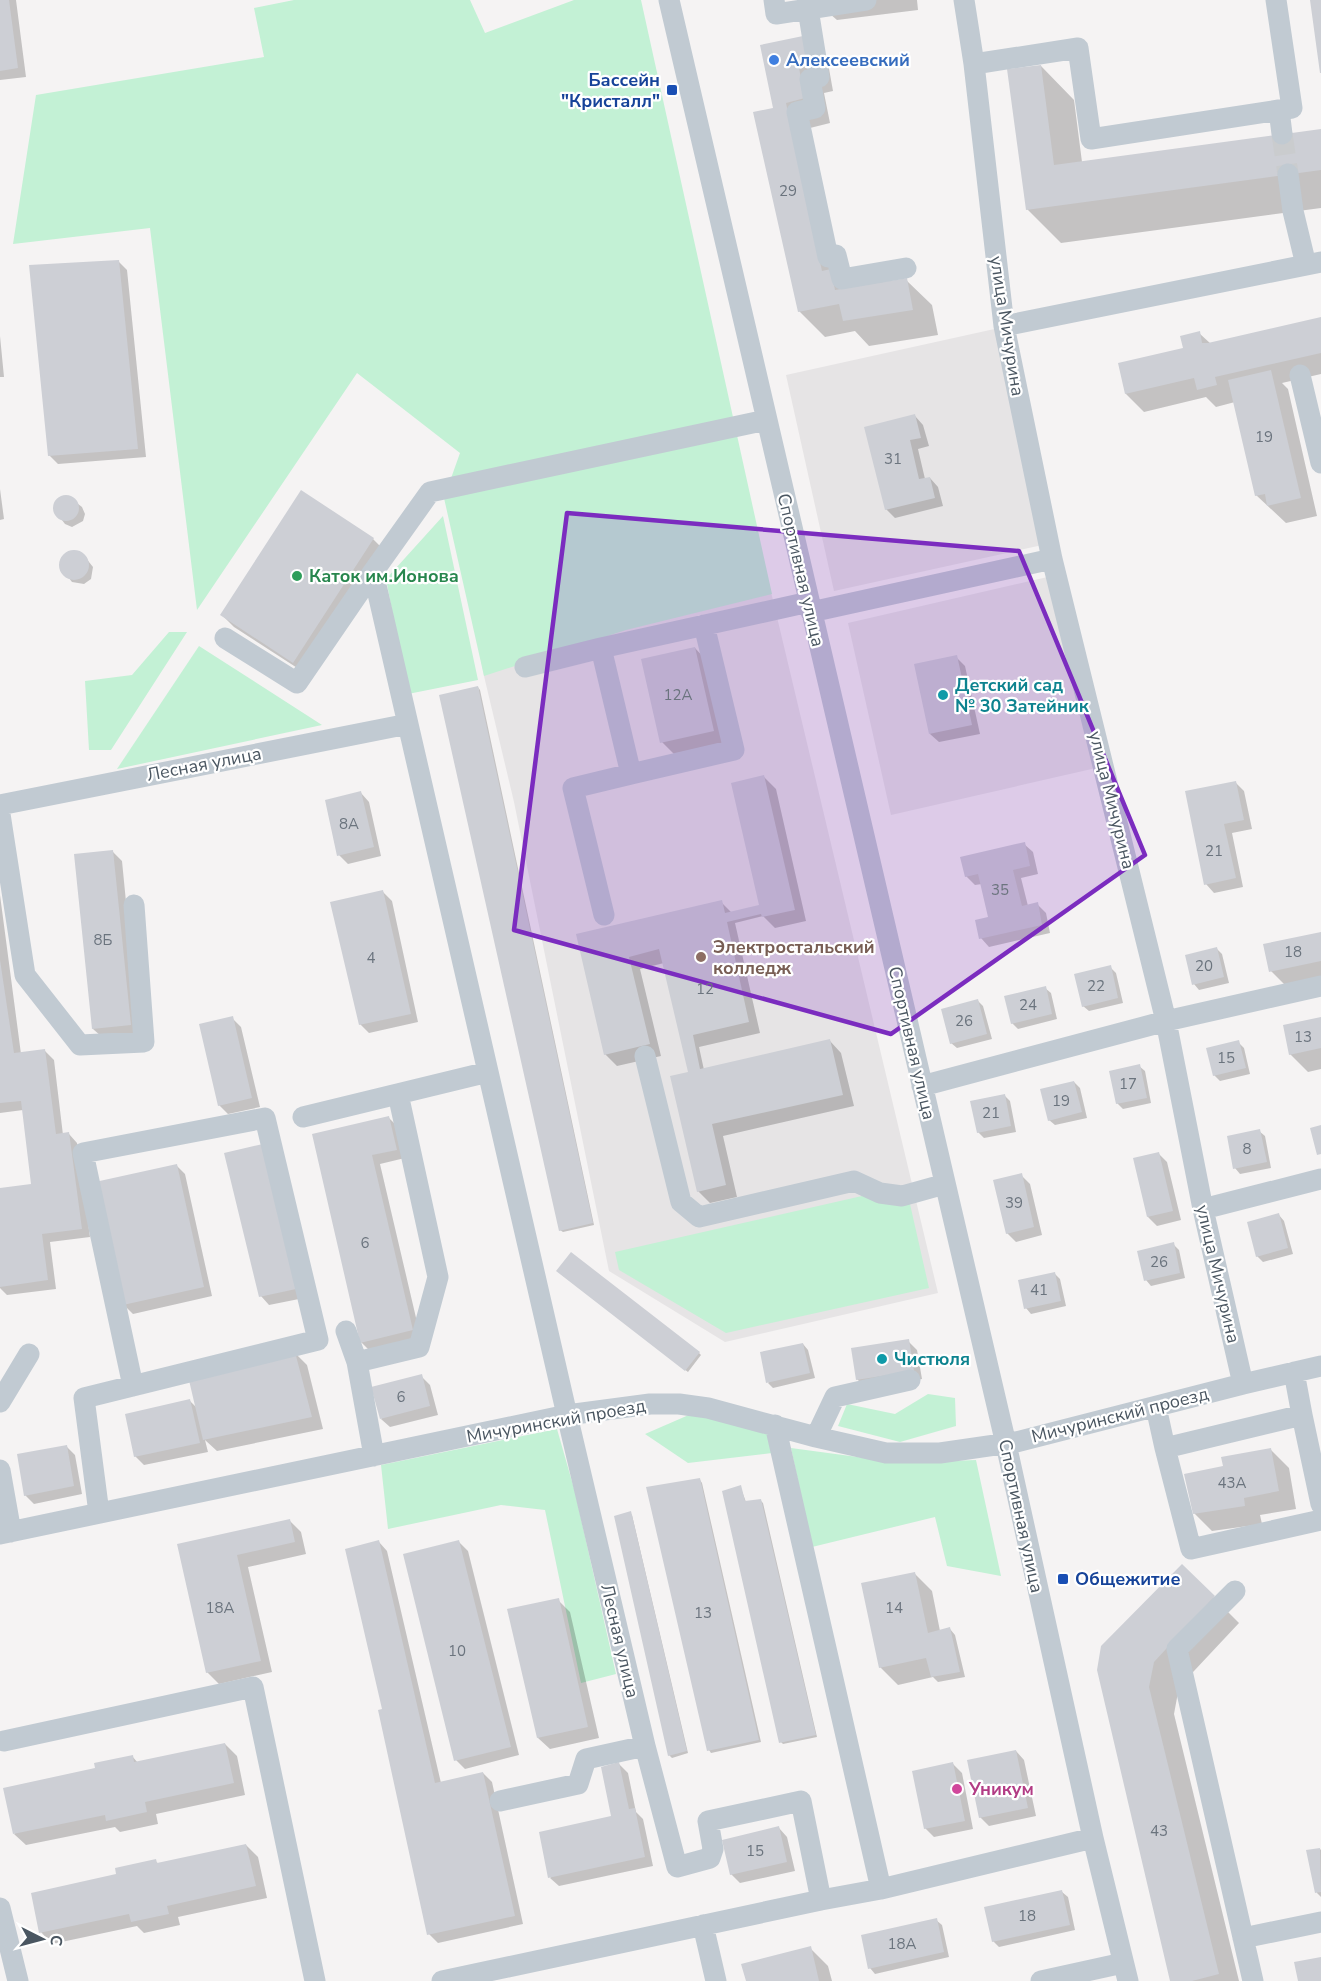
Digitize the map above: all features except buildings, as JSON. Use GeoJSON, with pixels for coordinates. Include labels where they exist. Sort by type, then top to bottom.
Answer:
{"type":"FeatureCollection","features":[{"type":"Feature","properties":{"kind":"street","name":"Спортивная улица"},"geometry":{"type":"LineString","coordinates":[[669,0],[1006,1444],[1125,1972]]}},
{"type":"Feature","properties":{"kind":"street"},"geometry":{"type":"LineString","coordinates":[[774,0],[776,14],[866,0]]}},
{"type":"Feature","properties":{"kind":"street","name":"улица Мичурина"},"geometry":{"type":"LineString","coordinates":[[964,0],[974,64],[1004,326],[1052,559],[1166,1021],[1203,1209],[1243,1384]]}},
{"type":"Feature","properties":{"kind":"street"},"geometry":{"type":"LineString","coordinates":[[974,64],[1078,48],[1090,139],[1292,108],[1276,0]]}},
{"type":"Feature","properties":{"kind":"street"},"geometry":{"type":"LineString","coordinates":[[808,9],[819,77],[810,79],[815,108],[797,112],[828,257],[836,255],[842,279],[906,268]]}},
{"type":"Feature","properties":{"kind":"street"},"geometry":{"type":"LineString","coordinates":[[1279,110],[1282,134]]}},
{"type":"Feature","properties":{"kind":"street"},"geometry":{"type":"LineString","coordinates":[[1004,326],[1314,264],[1293,211],[1288,174]]}},
{"type":"Feature","properties":{"kind":"street"},"geometry":{"type":"LineString","coordinates":[[1300,375],[1321,462]]}},
{"type":"Feature","properties":{"kind":"street"},"geometry":{"type":"LineString","coordinates":[[225,638],[297,683],[430,492],[766,420]]}},
{"type":"Feature","properties":{"kind":"street"},"geometry":{"type":"LineString","coordinates":[[525,667],[704,625],[810,607],[1052,559]]}},
{"type":"Feature","properties":{"kind":"street","name":"Лесная улица"},"geometry":{"type":"LineString","coordinates":[[373,572],[567,1415],[645,1746],[677,1867],[710,1858],[713,1849],[708,1821],[801,1801],[821,1900]]}},
{"type":"Feature","properties":{"kind":"street"},"geometry":{"type":"LineString","coordinates":[[604,915],[573,788],[734,750],[704,625]]}},
{"type":"Feature","properties":{"kind":"street"},"geometry":{"type":"LineString","coordinates":[[601,648],[631,774]]}},
{"type":"Feature","properties":{"kind":"street","name":"Лесная улица"},"geometry":{"type":"LineString","coordinates":[[0,805],[408,724]]}},
{"type":"Feature","properties":{"kind":"street"},"geometry":{"type":"LineString","coordinates":[[0,814],[25,975],[80,1045],[144,1042],[134,904]]}},
{"type":"Feature","properties":{"kind":"street"},"geometry":{"type":"LineString","coordinates":[[922,1086],[1166,1021],[1321,986]]}},
{"type":"Feature","properties":{"kind":"street"},"geometry":{"type":"LineString","coordinates":[[645,1056],[681,1202],[699,1217],[854,1181],[880,1193],[902,1196],[945,1184]]}},
{"type":"Feature","properties":{"kind":"street"},"geometry":{"type":"LineString","coordinates":[[303,1117],[489,1072]]}},
{"type":"Feature","properties":{"kind":"street"},"geometry":{"type":"LineString","coordinates":[[357,1362],[419,1347],[438,1277],[398,1094]]}},
{"type":"Feature","properties":{"kind":"street"},"geometry":{"type":"LineString","coordinates":[[99,1513],[84,1398],[133,1386],[318,1340],[265,1118],[83,1153],[133,1386]]}},
{"type":"Feature","properties":{"kind":"street"},"geometry":{"type":"LineString","coordinates":[[1203,1209],[1321,1179]]}},
{"type":"Feature","properties":{"kind":"street"},"geometry":{"type":"LineString","coordinates":[[346,1330],[357,1362],[374,1456]]}},
{"type":"Feature","properties":{"kind":"street"},"geometry":{"type":"LineString","coordinates":[[0,1402],[29,1354]]}},
{"type":"Feature","properties":{"kind":"street","name":"Мичуринский проезд"},"geometry":{"type":"LineString","coordinates":[[5,1533],[567,1415],[650,1404],[679,1404],[708,1408],[886,1453],[940,1454],[1006,1444],[1321,1366]]}},
{"type":"Feature","properties":{"kind":"street"},"geometry":{"type":"LineString","coordinates":[[1294,1372],[1321,1504]]}},
{"type":"Feature","properties":{"kind":"street"},"geometry":{"type":"LineString","coordinates":[[816,1437],[835,1397],[910,1380]]}},
{"type":"Feature","properties":{"kind":"street"},"geometry":{"type":"LineString","coordinates":[[1156,1407],[1191,1549],[1321,1520]]}},
{"type":"Feature","properties":{"kind":"street"},"geometry":{"type":"LineString","coordinates":[[1165,1448],[1302,1415]]}},
{"type":"Feature","properties":{"kind":"street"},"geometry":{"type":"LineString","coordinates":[[775,1425],[881,1889]]}},
{"type":"Feature","properties":{"kind":"street"},"geometry":{"type":"LineString","coordinates":[[0,1470],[5,1533]]}},
{"type":"Feature","properties":{"kind":"street"},"geometry":{"type":"LineString","coordinates":[[1235,1591],[1177,1648],[1253,1981]]}},
{"type":"Feature","properties":{"kind":"street"},"geometry":{"type":"LineString","coordinates":[[4,1740],[254,1687],[315,1981]]}},
{"type":"Feature","properties":{"kind":"street"},"geometry":{"type":"LineString","coordinates":[[500,1801],[578,1785],[585,1759],[645,1746]]}},
{"type":"Feature","properties":{"kind":"street"},"geometry":{"type":"LineString","coordinates":[[442,1981],[881,1889],[1093,1838]]}},
{"type":"Feature","properties":{"kind":"street"},"geometry":{"type":"LineString","coordinates":[[0,1908],[18,1981]]}},
{"type":"Feature","properties":{"kind":"street"},"geometry":{"type":"LineString","coordinates":[[1243,1938],[1321,1922]]}},
{"type":"Feature","properties":{"kind":"street"},"geometry":{"type":"LineString","coordinates":[[703,1925],[716,1981]]}},
{"type":"Feature","properties":{"kind":"street"},"geometry":{"type":"LineString","coordinates":[[1041,1981],[1125,1972]]}},
{"type":"Feature","properties":{"kind":"highlighted area"},"geometry":{"type":"Polygon","coordinates":[[[567,513],[1019,551],[1145,855],[891,1034],[514,930],[567,513]]]}},
{"type":"Feature","properties":{"kind":"shaded area"},"geometry":{"type":"Polygon","coordinates":[[[999,328],[1047,544],[834,591],[786,375],[999,328]]]}},
{"type":"Feature","properties":{"kind":"shaded area","name":"Электростальский колледж"},"geometry":{"type":"Polygon","coordinates":[[[736,445],[938,1293],[725,1342],[609,1271],[514,802],[484,676],[451,504],[736,445]]]}},
{"type":"Feature","properties":{"kind":"shaded area"},"geometry":{"type":"Polygon","coordinates":[[[1052,576],[1096,768],[891,815],[848,623],[1052,576]]]}},
{"type":"Feature","properties":{"kind":"green space"},"geometry":{"type":"Polygon","coordinates":[[[294,0],[470,0],[485,33],[574,0],[641,0],[772,594],[626,630],[484,676],[444,498],[460,453],[357,373],[197,610],[150,228],[13,244],[36,95],[264,57],[254,8],[294,0]]]}},
{"type":"Feature","properties":{"kind":"green space"},"geometry":{"type":"Polygon","coordinates":[[[443,516],[478,680],[408,694],[386,579],[443,516]]]}},
{"type":"Feature","properties":{"kind":"green space"},"geometry":{"type":"Polygon","coordinates":[[[169,632],[187,632],[111,750],[89,750],[85,681],[132,675],[169,632]]]}},
{"type":"Feature","properties":{"kind":"green space"},"geometry":{"type":"Polygon","coordinates":[[[199,646],[322,725],[117,769],[199,646]]]}},
{"type":"Feature","properties":{"kind":"green space"},"geometry":{"type":"Polygon","coordinates":[[[862,1196],[910,1204],[929,1288],[726,1333],[619,1270],[615,1252],[862,1196]]]}},
{"type":"Feature","properties":{"kind":"green space"},"geometry":{"type":"Polygon","coordinates":[[[928,1394],[955,1398],[956,1426],[900,1442],[838,1426],[847,1404],[895,1414],[928,1394]]]}},
{"type":"Feature","properties":{"kind":"green space"},"geometry":{"type":"Polygon","coordinates":[[[691,1414],[768,1431],[772,1453],[688,1463],[645,1434],[691,1414]]]}},
{"type":"Feature","properties":{"kind":"green space"},"geometry":{"type":"Polygon","coordinates":[[[557,1429],[575,1492],[616,1674],[581,1683],[545,1510],[501,1505],[388,1529],[381,1465],[557,1429]]]}},
{"type":"Feature","properties":{"kind":"green space"},"geometry":{"type":"Polygon","coordinates":[[[791,1448],[902,1463],[976,1460],[1001,1576],[947,1566],[935,1517],[812,1547],[791,1448]]]}},
{"type":"Feature","properties":{"kind":"tunnel"},"geometry":{"type":"LineString","coordinates":[[1282,134],[1288,174]]}},
{"type":"Feature","properties":{"kind":"place","name":"Алексеевский"},"geometry":{"type":"Point","coordinates":[774,60]}},
{"type":"Feature","properties":{"kind":"place","name":"Бассейн \"Кристалл\""},"geometry":{"type":"Point","coordinates":[672,90]}},
{"type":"Feature","properties":{"kind":"place","name":"Каток им.Ионова"},"geometry":{"type":"Point","coordinates":[297,576]}},
{"type":"Feature","properties":{"kind":"place","name":"Детский сад № 30 Затейник"},"geometry":{"type":"Point","coordinates":[943,695]}},
{"type":"Feature","properties":{"kind":"place","name":"Электростальский колледж"},"geometry":{"type":"Point","coordinates":[701,957]}},
{"type":"Feature","properties":{"kind":"place","name":"Чистюля"},"geometry":{"type":"Point","coordinates":[882,1359]}},
{"type":"Feature","properties":{"kind":"place","name":"Общежитие"},"geometry":{"type":"Point","coordinates":[1063,1579]}},
{"type":"Feature","properties":{"kind":"place","name":"Уникум"},"geometry":{"type":"Point","coordinates":[957,1789]}}]}
